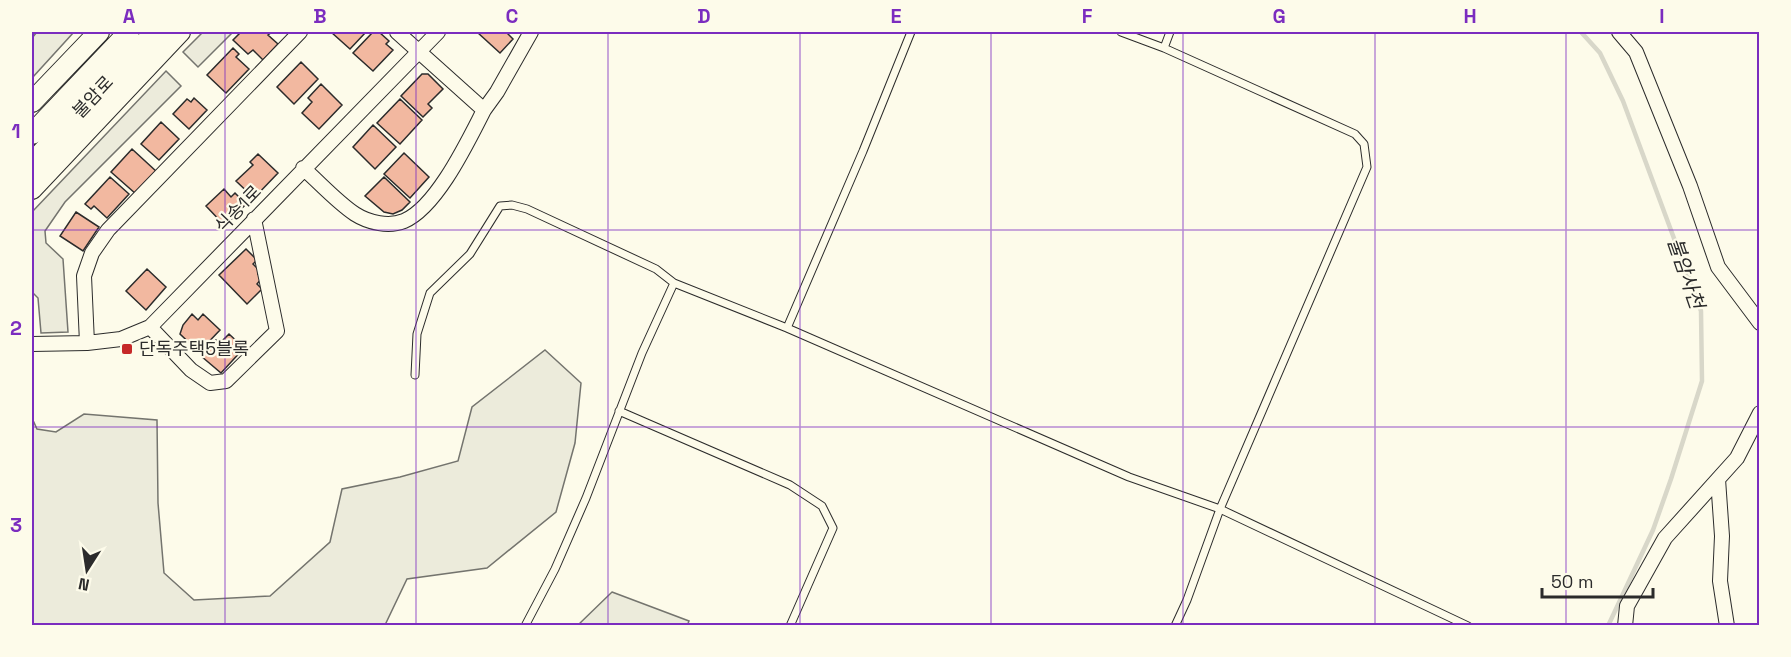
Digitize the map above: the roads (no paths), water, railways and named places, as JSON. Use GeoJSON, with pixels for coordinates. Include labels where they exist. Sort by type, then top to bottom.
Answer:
{"type":"FeatureCollection","features":[{"type":"Feature","properties":{"kind":"street"},"geometry":{"type":"LineString","coordinates":[[32,102],[99,32]]}},
{"type":"Feature","properties":{"kind":"street","name":"불암로"},"geometry":{"type":"LineString","coordinates":[[32,134],[129,32]]}},
{"type":"Feature","properties":{"kind":"street","name":"불암로"},"geometry":{"type":"LineString","coordinates":[[32,163],[155,32]]}},
{"type":"Feature","properties":{"kind":"street"},"geometry":{"type":"LineString","coordinates":[[32,189],[180,32]]}},
{"type":"Feature","properties":{"kind":"street"},"geometry":{"type":"LineString","coordinates":[[87,344],[84,276],[92,253],[108,230],[300,32]]}},
{"type":"Feature","properties":{"kind":"street"},"geometry":{"type":"LineString","coordinates":[[397,32],[484,110]]}},
{"type":"Feature","properties":{"kind":"street","name":"식송1로"},"geometry":{"type":"LineString","coordinates":[[32,344],[87,344],[121,339],[150,327],[438,32]]}},
{"type":"Feature","properties":{"kind":"street"},"geometry":{"type":"LineString","coordinates":[[303,168],[356,214],[374,222],[393,224],[406,220],[435,194],[454,166],[484,110],[497,92],[531,32]]}},
{"type":"Feature","properties":{"kind":"street"},"geometry":{"type":"LineString","coordinates":[[1619,32],[1636,52],[1690,186],[1718,267],[1760,323]]}},
{"type":"Feature","properties":{"kind":"street"},"geometry":{"type":"LineString","coordinates":[[150,327],[191,370],[210,383],[226,381],[277,331],[254,219]]}},
{"type":"Feature","properties":{"kind":"street"},"geometry":{"type":"LineString","coordinates":[[1625,626],[1627,606],[1665,538],[1737,458],[1760,413]]}},
{"type":"Feature","properties":{"kind":"street"},"geometry":{"type":"LineString","coordinates":[[1718,478],[1722,536],[1720,580],[1727,626]]}},
{"type":"Feature","properties":{"kind":"lane"},"geometry":{"type":"LineString","coordinates":[[787,328],[910,32]]}},
{"type":"Feature","properties":{"kind":"lane"},"geometry":{"type":"LineString","coordinates":[[1121,32],[1164,48],[1356,134],[1364,144],[1366,167],[1220,509],[1187,600],[1175,626]]}},
{"type":"Feature","properties":{"kind":"lane"},"geometry":{"type":"LineString","coordinates":[[1164,48],[1170,32]]}},
{"type":"Feature","properties":{"kind":"lane"},"geometry":{"type":"LineString","coordinates":[[416,375],[417,334],[430,292],[470,254],[500,206],[512,205],[527,209],[656,269],[674,283],[787,328],[1129,477],[1220,509],[1468,626]]}},
{"type":"Feature","properties":{"kind":"lane"},"geometry":{"type":"LineString","coordinates":[[525,626],[555,569],[586,498],[642,353],[674,283]]}},
{"type":"Feature","properties":{"kind":"lane"},"geometry":{"type":"LineString","coordinates":[[620,411],[790,485],[822,506],[833,528],[790,626]]}},
{"type":"Feature","properties":{"kind":"waterway","name":"불암사천"},"geometry":{"type":"LineString","coordinates":[[1581,32],[1600,53],[1623,101],[1701,311],[1702,381],[1653,530],[1608,626]]}},
{"type":"Feature","properties":{"kind":"place","name":"단독주택5블록"},"geometry":{"type":"Point","coordinates":[127,349]}}]}
